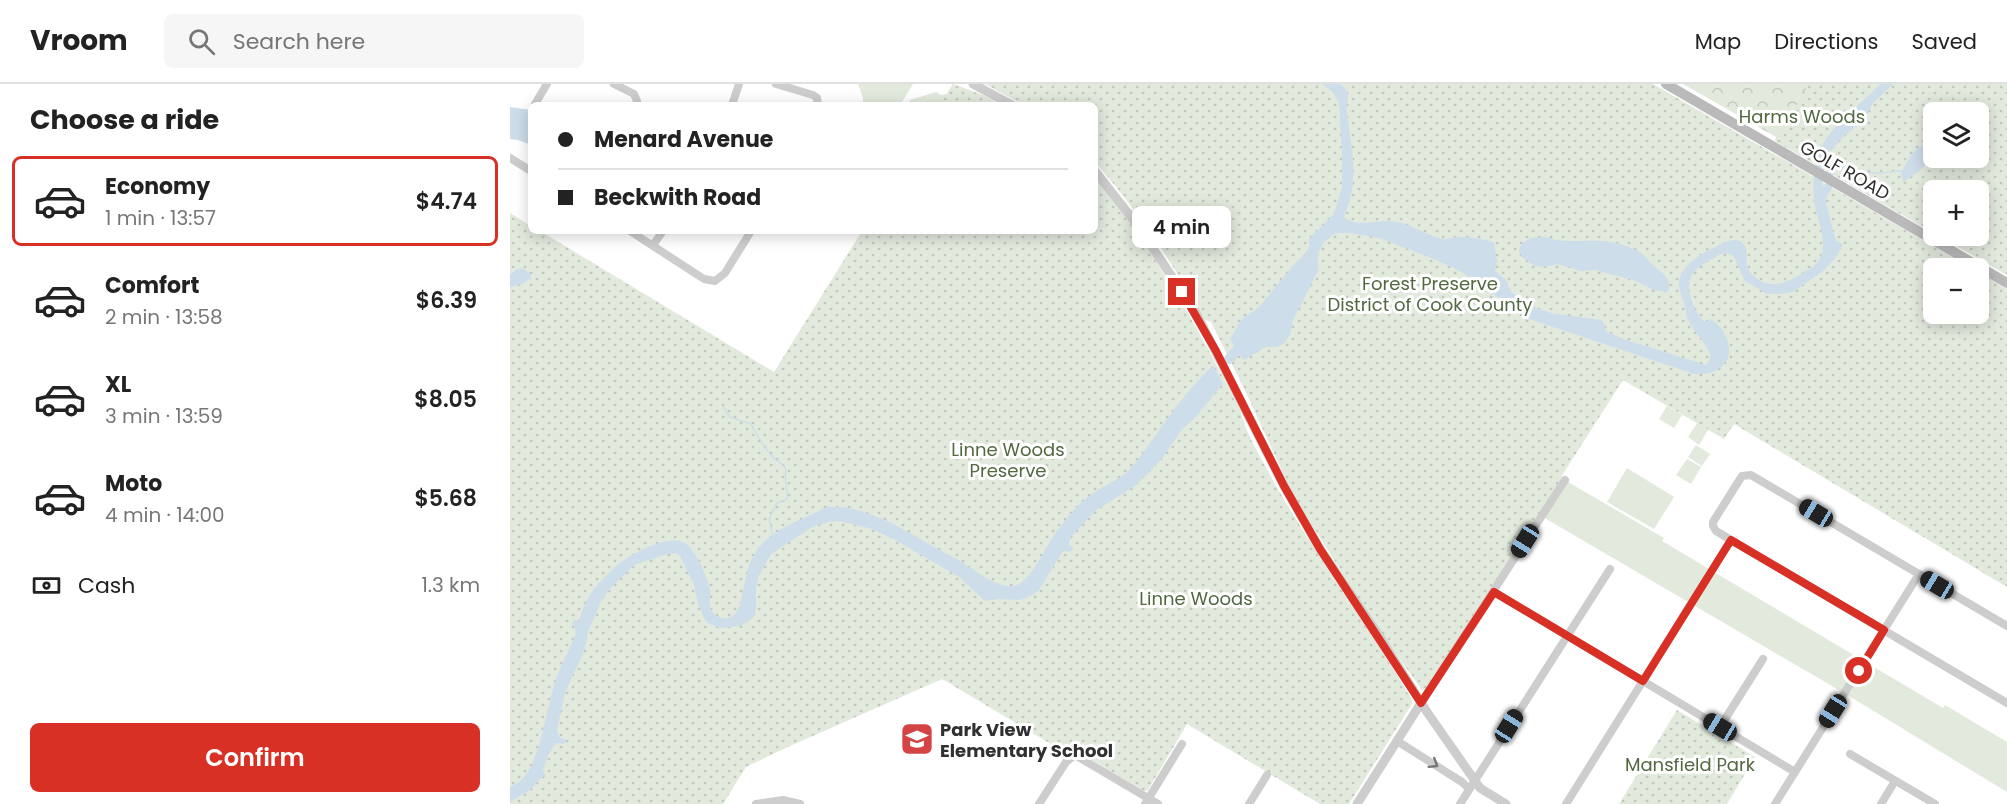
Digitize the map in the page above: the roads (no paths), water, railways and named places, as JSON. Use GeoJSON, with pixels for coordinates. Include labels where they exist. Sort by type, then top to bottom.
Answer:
{"type":"FeatureCollection","features":[{"type":"Feature","properties":{"kind":"main road","name":"GOLF ROAD"},"geometry":{"type":"LineString","coordinates":[[1666,84],[2007,283]]}},
{"type":"Feature","properties":{"kind":"street"},"geometry":{"type":"LineString","coordinates":[[536,102],[547,84]]}},
{"type":"Feature","properties":{"kind":"street"},"geometry":{"type":"LineString","coordinates":[[614,84],[634,94],[637,102]]}},
{"type":"Feature","properties":{"kind":"street"},"geometry":{"type":"LineString","coordinates":[[733,102],[739,84]]}},
{"type":"Feature","properties":{"kind":"street"},"geometry":{"type":"LineString","coordinates":[[780,84],[813,95],[818,102]]}},
{"type":"Feature","properties":{"kind":"street"},"geometry":{"type":"LineString","coordinates":[[979,85],[1007,102]]}},
{"type":"Feature","properties":{"kind":"street"},"geometry":{"type":"LineString","coordinates":[[510,158],[528,169]]}},
{"type":"Feature","properties":{"kind":"street"},"geometry":{"type":"LineString","coordinates":[[1098,175],[1135,222],[1194,309],[1284,486],[1320,549],[1472,785]]}},
{"type":"Feature","properties":{"kind":"street"},"geometry":{"type":"LineString","coordinates":[[635,234],[704,279],[715,281],[725,273],[749,234]]}},
{"type":"Feature","properties":{"kind":"street"},"geometry":{"type":"LineString","coordinates":[[653,245],[661,234]]}},
{"type":"Feature","properties":{"kind":"street"},"geometry":{"type":"LineString","coordinates":[[2007,626],[1755,477],[1747,475],[1740,479],[1713,522],[1716,531],[2007,704]]}},
{"type":"Feature","properties":{"kind":"street"},"geometry":{"type":"LineString","coordinates":[[1357,804],[1565,480]]}},
{"type":"Feature","properties":{"kind":"street"},"geometry":{"type":"LineString","coordinates":[[1566,804],[1731,540]]}},
{"type":"Feature","properties":{"kind":"street"},"geometry":{"type":"LineString","coordinates":[[1460,804],[1610,568]]}},
{"type":"Feature","properties":{"kind":"street"},"geometry":{"type":"LineString","coordinates":[[1775,804],[1919,574]]}},
{"type":"Feature","properties":{"kind":"street"},"geometry":{"type":"LineString","coordinates":[[1494,592],[1796,772]]}},
{"type":"Feature","properties":{"kind":"street"},"geometry":{"type":"LineString","coordinates":[[1720,727],[1763,658]]}},
{"type":"Feature","properties":{"kind":"street"},"geometry":{"type":"LineString","coordinates":[[1397,741],[1462,782],[1480,788],[1506,804]]}},
{"type":"Feature","properties":{"kind":"street"},"geometry":{"type":"LineString","coordinates":[[1146,801],[1182,744]]}},
{"type":"Feature","properties":{"kind":"street"},"geometry":{"type":"LineString","coordinates":[[1850,754],[1935,804]]}},
{"type":"Feature","properties":{"kind":"street"},"geometry":{"type":"LineString","coordinates":[[1039,804],[1071,756],[1079,756],[1146,801],[1158,804]]}},
{"type":"Feature","properties":{"kind":"street"},"geometry":{"type":"LineString","coordinates":[[1249,804],[1267,775]]}},
{"type":"Feature","properties":{"kind":"street"},"geometry":{"type":"LineString","coordinates":[[1881,804],[1895,781]]}},
{"type":"Feature","properties":{"kind":"street"},"geometry":{"type":"LineString","coordinates":[[756,804],[783,800],[800,804]]}},
{"type":"Feature","properties":{"kind":"water"},"geometry":{"type":"Polygon","coordinates":[[[1322,84],[1340,84],[1348,94],[1347,114],[1353,178],[1344,217],[1360,223],[1397,222],[1443,239],[1466,237],[1490,241],[1494,243],[1497,261],[1495,271],[1506,280],[1511,292],[1537,308],[1551,313],[1601,320],[1606,331],[1623,339],[1706,365],[1711,356],[1687,318],[1679,289],[1679,281],[1684,270],[1704,253],[1732,240],[1739,241],[1746,247],[1750,272],[1762,282],[1769,284],[1789,281],[1816,264],[1823,250],[1814,193],[1814,173],[1818,155],[1829,134],[1845,117],[1880,84],[1893,84],[1873,103],[1865,118],[1829,153],[1822,184],[1823,187],[1825,186],[1827,169],[1832,166],[1834,168],[1832,188],[1825,200],[1836,241],[1843,244],[1837,256],[1823,271],[1793,292],[1779,294],[1767,294],[1745,281],[1731,254],[1717,256],[1692,275],[1689,286],[1696,310],[1705,322],[1711,319],[1722,329],[1729,351],[1728,358],[1719,369],[1704,374],[1694,374],[1529,319],[1460,271],[1379,238],[1349,233],[1336,233],[1324,242],[1318,253],[1318,271],[1293,320],[1290,335],[1284,343],[1277,347],[1265,347],[1244,360],[1230,339],[1241,320],[1259,307],[1305,254],[1309,247],[1309,239],[1334,214],[1342,187],[1339,103],[1333,92],[1322,84]]]}},
{"type":"Feature","properties":{"kind":"water"},"geometry":{"type":"Polygon","coordinates":[[[510,107],[528,110],[528,144],[510,139],[510,107]]]}},
{"type":"Feature","properties":{"kind":"water"},"geometry":{"type":"Polygon","coordinates":[[[1923,146],[1923,167],[1903,182],[1901,174],[1907,161],[1923,146]]]}},
{"type":"Feature","properties":{"kind":"water"},"geometry":{"type":"Polygon","coordinates":[[[1544,237],[1564,241],[1602,241],[1627,246],[1641,253],[1662,273],[1670,287],[1667,292],[1653,290],[1636,281],[1595,270],[1581,271],[1558,264],[1535,266],[1522,257],[1519,251],[1521,244],[1531,238],[1544,237]]]}},
{"type":"Feature","properties":{"kind":"water"},"geometry":{"type":"Polygon","coordinates":[[[522,268],[530,273],[531,278],[522,284],[510,287],[510,275],[522,268]]]}},
{"type":"Feature","properties":{"kind":"water"},"geometry":{"type":"Polygon","coordinates":[[[1213,365],[1223,384],[1193,420],[1182,429],[1164,456],[1135,486],[1095,511],[1070,538],[1069,545],[1073,548],[1070,552],[1063,551],[1039,590],[1020,600],[985,601],[959,577],[892,538],[872,529],[839,521],[814,526],[771,554],[759,575],[755,615],[740,626],[721,628],[708,623],[698,604],[694,585],[680,556],[676,553],[634,565],[601,601],[588,632],[585,649],[565,693],[557,730],[560,738],[567,740],[564,744],[556,743],[548,755],[543,770],[546,777],[542,777],[530,790],[510,802],[510,787],[525,776],[535,756],[556,679],[576,632],[572,623],[574,620],[579,621],[588,598],[596,587],[627,558],[666,541],[683,542],[692,550],[703,570],[710,589],[712,611],[719,617],[728,618],[738,610],[751,560],[761,545],[788,526],[827,507],[844,508],[877,516],[991,580],[999,584],[1014,586],[1026,579],[1055,534],[1077,507],[1132,467],[1180,402],[1213,365]]]}},
{"type":"Feature","properties":{"kind":"waterway"},"geometry":{"type":"LineString","coordinates":[[1833,167],[1875,173],[1902,171]]}},
{"type":"Feature","properties":{"kind":"waterway"},"geometry":{"type":"LineString","coordinates":[[1229,359],[1246,341]]}},
{"type":"Feature","properties":{"kind":"waterway"},"geometry":{"type":"LineString","coordinates":[[723,407],[730,417],[751,424],[768,451],[786,469],[787,499],[777,503],[769,519],[773,536]]}},
{"type":"Feature","properties":{"kind":"place","name":"Park View Elementary School"},"geometry":{"type":"Point","coordinates":[917,739]}},
{"type":"Feature","properties":{"kind":"park label","name":"Harms Woods"},"geometry":{"type":"Point","coordinates":[1802,116]}},
{"type":"Feature","properties":{"kind":"park label","name":"Forest Preserve District of Cook County"},"geometry":{"type":"Point","coordinates":[1430,293]}},
{"type":"Feature","properties":{"kind":"park label","name":"Linne Woods Preserve"},"geometry":{"type":"Point","coordinates":[1008,460]}},
{"type":"Feature","properties":{"kind":"park label","name":"Linne Woods"},"geometry":{"type":"Point","coordinates":[1196,598]}},
{"type":"Feature","properties":{"kind":"park label","name":"Mansfield Park"},"geometry":{"type":"Point","coordinates":[1690,764]}}]}
